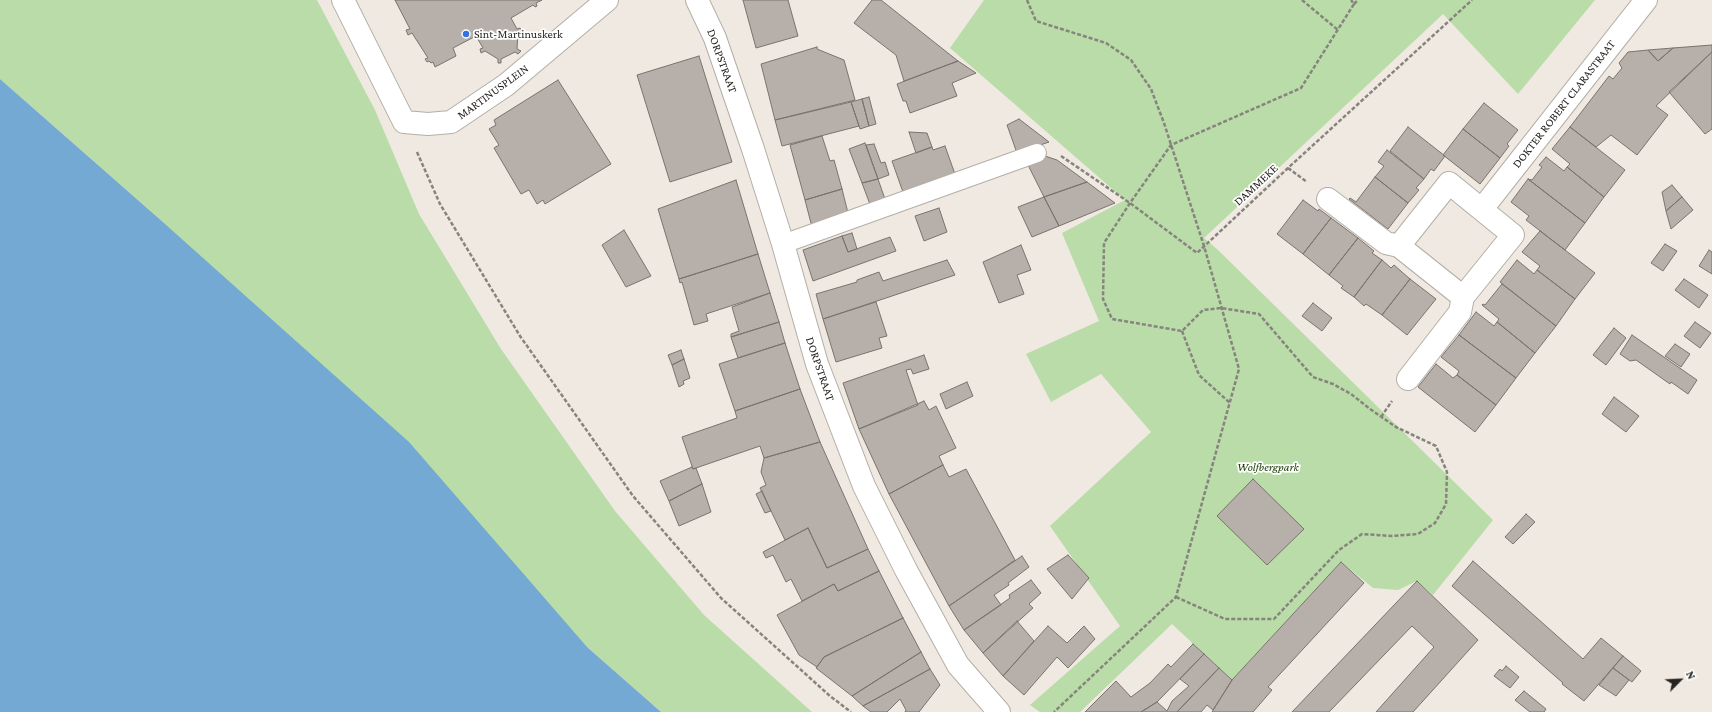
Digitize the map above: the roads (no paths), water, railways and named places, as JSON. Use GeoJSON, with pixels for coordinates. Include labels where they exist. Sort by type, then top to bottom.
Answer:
{"type":"FeatureCollection","features":[{"type":"Feature","properties":{"kind":"street","name":"MARTINUSPLEIN"},"geometry":{"type":"LineString","coordinates":[[343,0],[404,122],[428,124],[451,122],[506,85],[607,0]]}},
{"type":"Feature","properties":{"kind":"street","name":"DORPSTRAAT"},"geometry":{"type":"LineString","coordinates":[[697,0],[715,38],[783,244],[817,364],[864,486],[906,570],[958,665],[999,712]]}},
{"type":"Feature","properties":{"kind":"street","name":"DOKTER ROBERT CLARASTRAAT"},"geometry":{"type":"LineString","coordinates":[[1482,209],[1646,0]]}},
{"type":"Feature","properties":{"kind":"street"},"geometry":{"type":"LineString","coordinates":[[1399,246],[1449,183],[1513,234],[1463,297],[1460,312],[1408,379]]}},
{"type":"Feature","properties":{"kind":"street"},"geometry":{"type":"LineString","coordinates":[[1328,199],[1386,243],[1399,246],[1463,297]]}},
{"type":"Feature","properties":{"kind":"lane"},"geometry":{"type":"LineString","coordinates":[[783,244],[1037,153]]}},
{"type":"Feature","properties":{"kind":"water"},"geometry":{"type":"Polygon","coordinates":[[[0,79],[409,442],[587,647],[661,712],[0,712],[0,79]]]}},
{"type":"Feature","properties":{"kind":"place","name":"Sint-Martinuskerk"},"geometry":{"type":"Point","coordinates":[466,34]}},
{"type":"Feature","properties":{"kind":"park label","name":"Wolfbergpark"},"geometry":{"type":"Point","coordinates":[1268,467]}}]}
